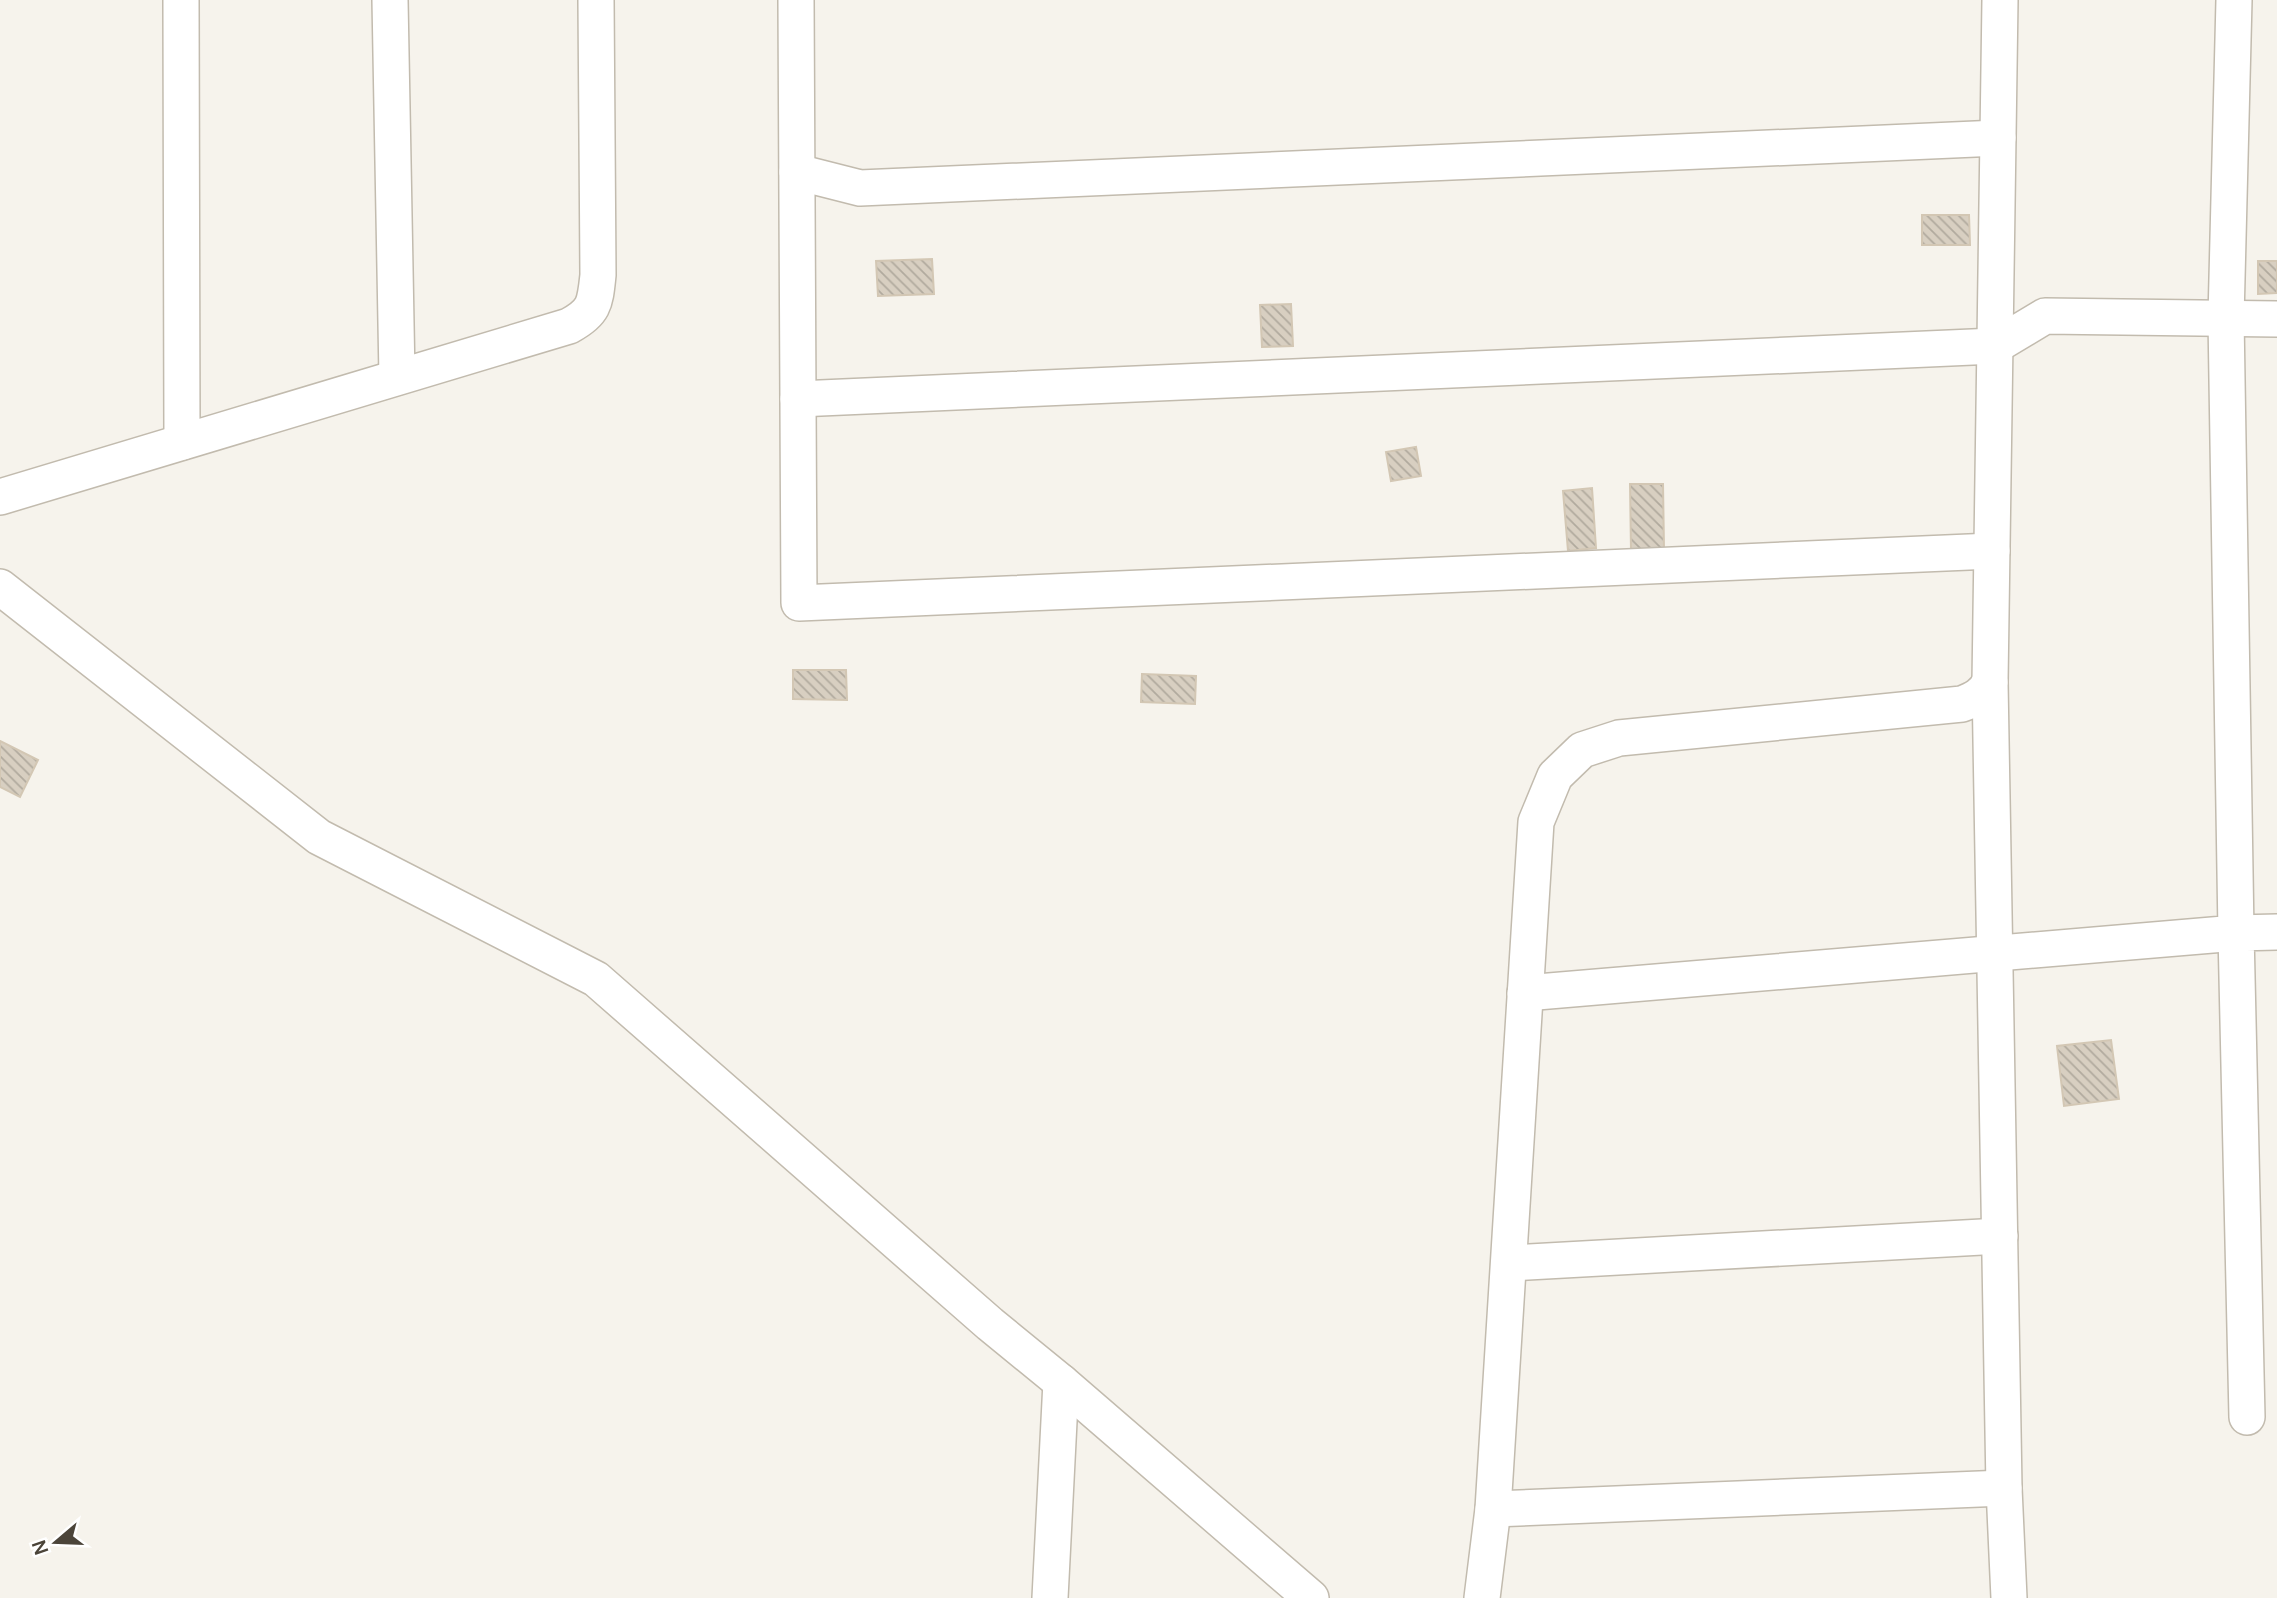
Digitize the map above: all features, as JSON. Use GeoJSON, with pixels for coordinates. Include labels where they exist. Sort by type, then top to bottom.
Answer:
{"type":"FeatureCollection","features":[{"type":"Feature","properties":{"kind":"street"},"geometry":{"type":"LineString","coordinates":[[181,0],[182,442]]}},
{"type":"Feature","properties":{"kind":"street"},"geometry":{"type":"LineString","coordinates":[[390,0],[397,377]]}},
{"type":"Feature","properties":{"kind":"street"},"geometry":{"type":"LineString","coordinates":[[0,497],[569,326],[584,318],[592,308],[598,275],[596,0]]}},
{"type":"Feature","properties":{"kind":"street"},"geometry":{"type":"LineString","coordinates":[[796,0],[799,603],[1992,551]]}},
{"type":"Feature","properties":{"kind":"street"},"geometry":{"type":"LineString","coordinates":[[2000,0],[1990,682],[2004,1489],[2009,1598]]}},
{"type":"Feature","properties":{"kind":"street"},"geometry":{"type":"LineString","coordinates":[[2234,0],[2226,318],[2247,1417]]}},
{"type":"Feature","properties":{"kind":"street"},"geometry":{"type":"LineString","coordinates":[[797,172],[860,188],[1998,138]]}},
{"type":"Feature","properties":{"kind":"street"},"geometry":{"type":"LineString","coordinates":[[798,399],[1995,346],[2045,316],[2277,319]]}},
{"type":"Feature","properties":{"kind":"street"},"geometry":{"type":"LineString","coordinates":[[0,587],[319,837],[596,979],[990,1324],[1311,1598]]}},
{"type":"Feature","properties":{"kind":"street"},"geometry":{"type":"LineString","coordinates":[[1482,1598],[1493,1509],[1536,822],[1555,776],[1582,750],[1619,738],[1962,704],[1977,698],[1990,682]]}},
{"type":"Feature","properties":{"kind":"street"},"geometry":{"type":"LineString","coordinates":[[1525,993],[2236,933],[2277,932]]}},
{"type":"Feature","properties":{"kind":"street"},"geometry":{"type":"LineString","coordinates":[[1509,1263],[2000,1236]]}},
{"type":"Feature","properties":{"kind":"street"},"geometry":{"type":"LineString","coordinates":[[1050,1598],[1061,1382]]}},
{"type":"Feature","properties":{"kind":"street"},"geometry":{"type":"LineString","coordinates":[[1493,1509],[2004,1489]]}},
{"type":"Feature","properties":{"kind":"building"},"geometry":{"type":"Polygon","coordinates":[[[1922,215],[1969,215],[1970,245],[1922,245],[1922,215]]]}},
{"type":"Feature","properties":{"kind":"building"},"geometry":{"type":"Polygon","coordinates":[[[932,259],[934,294],[878,296],[876,261],[932,259]]]}},
{"type":"Feature","properties":{"kind":"building"},"geometry":{"type":"Polygon","coordinates":[[[2258,261],[2277,261],[2277,293],[2258,294],[2258,261]]]}},
{"type":"Feature","properties":{"kind":"building"},"geometry":{"type":"Polygon","coordinates":[[[1291,304],[1293,346],[1262,347],[1260,305],[1291,304]]]}},
{"type":"Feature","properties":{"kind":"building"},"geometry":{"type":"Polygon","coordinates":[[[1416,447],[1421,476],[1391,481],[1386,452],[1416,447]]]}},
{"type":"Feature","properties":{"kind":"building"},"geometry":{"type":"Polygon","coordinates":[[[1630,484],[1663,484],[1664,549],[1631,550],[1630,484]]]}},
{"type":"Feature","properties":{"kind":"building"},"geometry":{"type":"Polygon","coordinates":[[[1592,488],[1596,548],[1568,551],[1563,491],[1592,488]]]}},
{"type":"Feature","properties":{"kind":"building"},"geometry":{"type":"Polygon","coordinates":[[[793,670],[846,670],[847,700],[793,699],[793,670]]]}},
{"type":"Feature","properties":{"kind":"building"},"geometry":{"type":"Polygon","coordinates":[[[1142,674],[1196,676],[1195,704],[1141,702],[1142,674]]]}},
{"type":"Feature","properties":{"kind":"building"},"geometry":{"type":"Polygon","coordinates":[[[0,741],[38,760],[20,797],[0,787],[0,741]]]}},
{"type":"Feature","properties":{"kind":"building"},"geometry":{"type":"Polygon","coordinates":[[[2111,1040],[2119,1099],[2064,1106],[2057,1046],[2111,1040]]]}}]}
